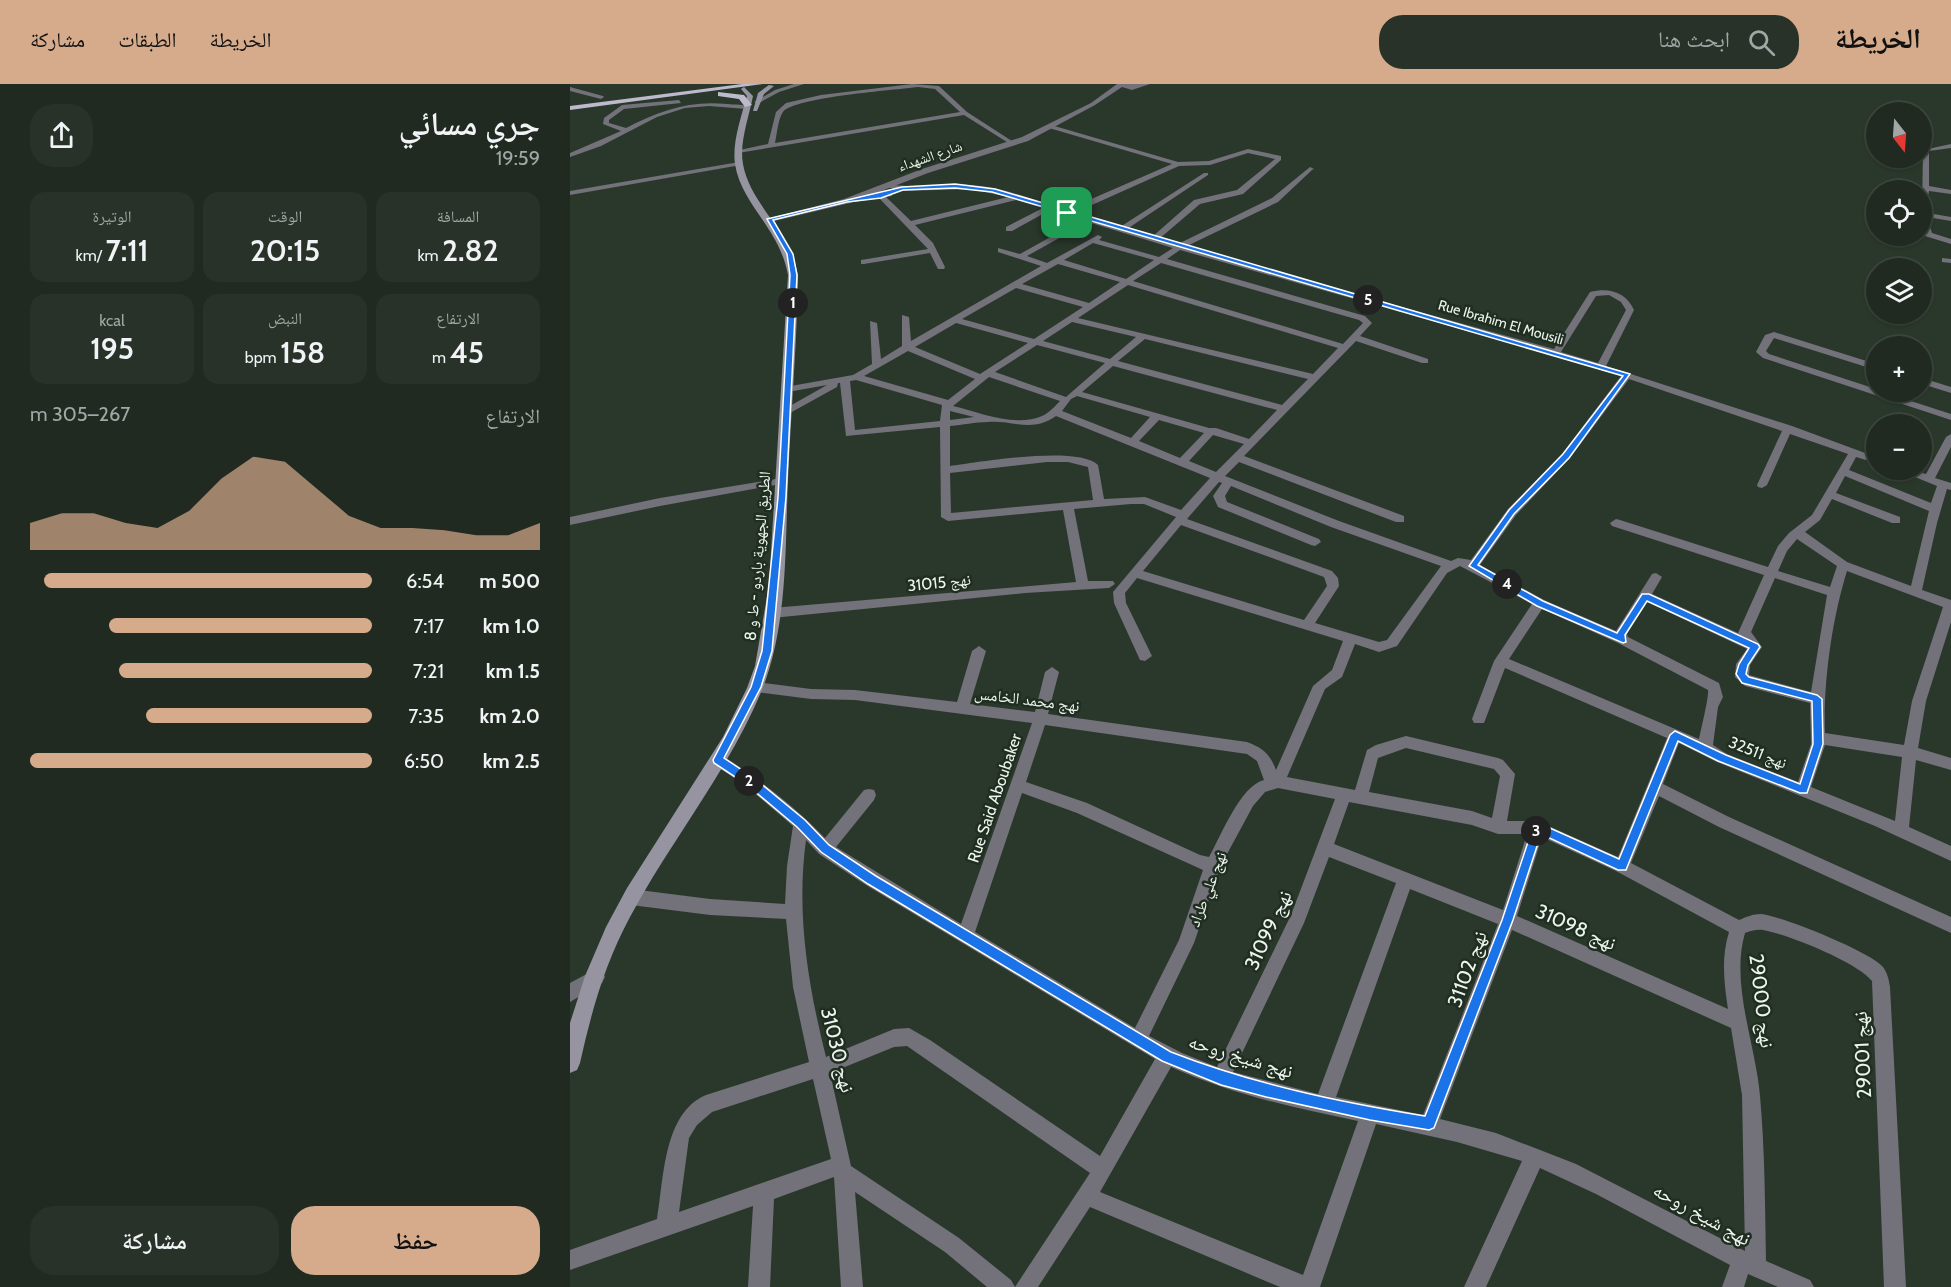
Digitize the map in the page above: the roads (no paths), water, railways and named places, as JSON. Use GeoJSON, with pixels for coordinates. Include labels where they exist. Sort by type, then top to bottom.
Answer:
{"type":"FeatureCollection","features":[{"type":"Feature","properties":{"kind":"highway"},"geometry":{"type":"LineString","coordinates":[[648,90],[683,84]]}},
{"type":"Feature","properties":{"kind":"highway"},"geometry":{"type":"LineString","coordinates":[[570,106],[601,97],[692,84]]}},
{"type":"Feature","properties":{"kind":"highway"},"geometry":{"type":"LineString","coordinates":[[712,87],[720,84]]}},
{"type":"Feature","properties":{"kind":"highway"},"geometry":{"type":"LineString","coordinates":[[570,106],[712,87],[759,84]]}},
{"type":"Feature","properties":{"kind":"highway"},"geometry":{"type":"LineString","coordinates":[[636,100],[740,87]]}},
{"type":"Feature","properties":{"kind":"highway"},"geometry":{"type":"LineString","coordinates":[[570,106],[721,94],[741,97],[748,106]]}},
{"type":"Feature","properties":{"kind":"main road"},"geometry":{"type":"LineString","coordinates":[[745,128],[761,93],[774,85]]}},
{"type":"Feature","properties":{"kind":"main road"},"geometry":{"type":"LineString","coordinates":[[740,87],[774,85]]}},
{"type":"Feature","properties":{"kind":"main road"},"geometry":{"type":"LineString","coordinates":[[739,157],[750,94],[740,87]]}},
{"type":"Feature","properties":{"kind":"main road","name":"الطريق الجهوية باردو - ط و 8"},"geometry":{"type":"LineString","coordinates":[[570,1063],[596,977],[632,897],[718,760],[756,687],[767,651],[772,613],[788,389],[792,261],[770,219],[746,184],[739,157]]}},
{"type":"Feature","properties":{"kind":"street"},"geometry":{"type":"LineString","coordinates":[[757,102],[777,91],[801,84]]}},
{"type":"Feature","properties":{"kind":"street"},"geometry":{"type":"LineString","coordinates":[[1093,104],[1120,84],[1132,88]]}},
{"type":"Feature","properties":{"kind":"street"},"geometry":{"type":"LineString","coordinates":[[1093,104],[1147,84]]}},
{"type":"Feature","properties":{"kind":"street"},"geometry":{"type":"LineString","coordinates":[[771,146],[779,112],[788,104],[821,97],[928,85],[939,88],[965,113],[1012,143]]}},
{"type":"Feature","properties":{"kind":"street"},"geometry":{"type":"LineString","coordinates":[[573,89],[587,87]]}},
{"type":"Feature","properties":{"kind":"street"},"geometry":{"type":"LineString","coordinates":[[573,89],[601,97]]}},
{"type":"Feature","properties":{"kind":"street"},"geometry":{"type":"LineString","coordinates":[[628,130],[606,124],[606,119],[616,110],[636,104],[714,103],[748,106]]}},
{"type":"Feature","properties":{"kind":"street"},"geometry":{"type":"LineString","coordinates":[[570,155],[668,111],[714,103]]}},
{"type":"Feature","properties":{"kind":"street","name":"شارع الشهداء"},"geometry":{"type":"LineString","coordinates":[[770,219],[847,201],[925,171],[1012,143],[1051,127],[1093,104]]}},
{"type":"Feature","properties":{"kind":"street"},"geometry":{"type":"LineString","coordinates":[[570,193],[739,157],[771,146],[965,113]]}},
{"type":"Feature","properties":{"kind":"street"},"geometry":{"type":"LineString","coordinates":[[1051,127],[1178,164],[1210,163],[1248,151],[1274,154],[1279,159],[1240,192],[1197,202],[1153,240]]}},
{"type":"Feature","properties":{"kind":"street"},"geometry":{"type":"LineString","coordinates":[[1924,180],[1926,150],[1951,146]]}},
{"type":"Feature","properties":{"kind":"street"},"geometry":{"type":"LineString","coordinates":[[1067,213],[1178,164]]}},
{"type":"Feature","properties":{"kind":"street"},"geometry":{"type":"LineString","coordinates":[[946,405],[1034,343],[1204,232],[1275,200],[1310,169]]}},
{"type":"Feature","properties":{"kind":"street"},"geometry":{"type":"LineString","coordinates":[[786,411],[877,364],[1093,239],[1117,229],[1206,174]]}},
{"type":"Feature","properties":{"kind":"street"},"geometry":{"type":"LineString","coordinates":[[887,186],[902,189]]}},
{"type":"Feature","properties":{"kind":"street","name":"Rue Ibrahim El Mousili"},"geometry":{"type":"LineString","coordinates":[[902,189],[971,187],[1014,198],[1153,240],[1556,353],[1601,367],[1625,378],[1788,428],[1866,456]]}},
{"type":"Feature","properties":{"kind":"street"},"geometry":{"type":"LineString","coordinates":[[847,201],[881,196],[902,189]]}},
{"type":"Feature","properties":{"kind":"street"},"geometry":{"type":"LineString","coordinates":[[1932,189],[1951,192]]}},
{"type":"Feature","properties":{"kind":"street"},"geometry":{"type":"LineString","coordinates":[[881,196],[933,250],[940,267]]}},
{"type":"Feature","properties":{"kind":"street"},"geometry":{"type":"LineString","coordinates":[[910,224],[1014,198]]}},
{"type":"Feature","properties":{"kind":"street"},"geometry":{"type":"LineString","coordinates":[[1009,229],[1047,208]]}},
{"type":"Feature","properties":{"kind":"street"},"geometry":{"type":"LineString","coordinates":[[1932,216],[1950,220]]}},
{"type":"Feature","properties":{"kind":"street"},"geometry":{"type":"LineString","coordinates":[[1020,256],[1087,220]]}},
{"type":"Feature","properties":{"kind":"street"},"geometry":{"type":"LineString","coordinates":[[1067,230],[1161,260],[1362,318],[1368,324],[1251,443],[1224,478],[1181,518],[1137,574],[1119,592],[1120,603],[1145,656]]}},
{"type":"Feature","properties":{"kind":"street"},"geometry":{"type":"LineString","coordinates":[[1932,235],[1951,242]]}},
{"type":"Feature","properties":{"kind":"street"},"geometry":{"type":"LineString","coordinates":[[864,262],[933,250]]}},
{"type":"Feature","properties":{"kind":"street"},"geometry":{"type":"LineString","coordinates":[[1001,250],[1048,266]]}},
{"type":"Feature","properties":{"kind":"street"},"geometry":{"type":"LineString","coordinates":[[1058,261],[1344,347]]}},
{"type":"Feature","properties":{"kind":"street"},"geometry":{"type":"LineString","coordinates":[[1017,285],[1090,306]]}},
{"type":"Feature","properties":{"kind":"street"},"geometry":{"type":"LineString","coordinates":[[1556,353],[1593,294],[1605,292],[1619,296],[1625,300],[1630,310],[1601,367]]}},
{"type":"Feature","properties":{"kind":"street"},"geometry":{"type":"LineString","coordinates":[[905,317],[907,347]]}},
{"type":"Feature","properties":{"kind":"street"},"geometry":{"type":"LineString","coordinates":[[1072,319],[1314,377]]}},
{"type":"Feature","properties":{"kind":"street"},"geometry":{"type":"LineString","coordinates":[[955,320],[1285,409]]}},
{"type":"Feature","properties":{"kind":"street"},"geometry":{"type":"LineString","coordinates":[[873,323],[877,364]]}},
{"type":"Feature","properties":{"kind":"street"},"geometry":{"type":"LineString","coordinates":[[1866,368],[1852,371],[1808,369],[1763,355],[1762,347],[1768,337],[1774,335],[1821,349],[1852,371],[1866,380]]}},
{"type":"Feature","properties":{"kind":"street"},"geometry":{"type":"LineString","coordinates":[[788,389],[851,378],[994,418],[1032,421],[1049,416],[1143,336]]}},
{"type":"Feature","properties":{"kind":"street"},"geometry":{"type":"LineString","coordinates":[[1356,338],[1425,361]]}},
{"type":"Feature","properties":{"kind":"street"},"geometry":{"type":"LineString","coordinates":[[907,347],[985,376],[1067,400]]}},
{"type":"Feature","properties":{"kind":"street"},"geometry":{"type":"LineString","coordinates":[[1808,369],[1821,349]]}},
{"type":"Feature","properties":{"kind":"street"},"geometry":{"type":"LineString","coordinates":[[851,378],[850,434],[994,418]]}},
{"type":"Feature","properties":{"kind":"street"},"geometry":{"type":"LineString","coordinates":[[1473,566],[1512,512],[1566,456],[1625,378]]}},
{"type":"Feature","properties":{"kind":"street"},"geometry":{"type":"LineString","coordinates":[[1932,384],[1951,390]]}},
{"type":"Feature","properties":{"kind":"street"},"geometry":{"type":"LineString","coordinates":[[1076,393],[1251,443]]}},
{"type":"Feature","properties":{"kind":"street"},"geometry":{"type":"LineString","coordinates":[[1911,402],[1951,417]]}},
{"type":"Feature","properties":{"kind":"street"},"geometry":{"type":"LineString","coordinates":[[946,405],[945,514],[948,517],[1145,501],[1181,518],[1328,574],[1332,578],[1333,586],[1306,626]]}},
{"type":"Feature","properties":{"kind":"street"},"geometry":{"type":"LineString","coordinates":[[1054,411],[1335,524],[1451,565]]}},
{"type":"Feature","properties":{"kind":"street"},"geometry":{"type":"LineString","coordinates":[[1132,443],[1158,415]]}},
{"type":"Feature","properties":{"kind":"street"},"geometry":{"type":"LineString","coordinates":[[1762,485],[1788,428]]}},
{"type":"Feature","properties":{"kind":"street"},"geometry":{"type":"LineString","coordinates":[[1182,462],[1212,430]]}},
{"type":"Feature","properties":{"kind":"street"},"geometry":{"type":"LineString","coordinates":[[1932,473],[1951,437]]}},
{"type":"Feature","properties":{"kind":"street"},"geometry":{"type":"LineString","coordinates":[[1755,647],[1744,633],[1787,542],[1816,517],[1831,495],[1854,452]]}},
{"type":"Feature","properties":{"kind":"street"},"geometry":{"type":"LineString","coordinates":[[1239,458],[1400,519]]}},
{"type":"Feature","properties":{"kind":"street"},"geometry":{"type":"LineString","coordinates":[[945,470],[1038,460],[1084,459],[1093,465],[1099,503]]}},
{"type":"Feature","properties":{"kind":"street"},"geometry":{"type":"LineString","coordinates":[[1843,471],[1934,509]]}},
{"type":"Feature","properties":{"kind":"street"},"geometry":{"type":"LineString","coordinates":[[1224,478],[1219,496],[1222,504],[1315,542]]}},
{"type":"Feature","properties":{"kind":"street"},"geometry":{"type":"LineString","coordinates":[[1916,591],[1931,534],[1934,509],[1947,485],[1932,480]]}},
{"type":"Feature","properties":{"kind":"street"},"geometry":{"type":"LineString","coordinates":[[570,521],[660,502],[782,481]]}},
{"type":"Feature","properties":{"kind":"street"},"geometry":{"type":"LineString","coordinates":[[1831,495],[1896,520]]}},
{"type":"Feature","properties":{"kind":"street"},"geometry":{"type":"LineString","coordinates":[[1068,506],[1083,585]]}},
{"type":"Feature","properties":{"kind":"street"},"geometry":{"type":"LineString","coordinates":[[1616,523],[1834,593]]}},
{"type":"Feature","properties":{"kind":"street"},"geometry":{"type":"LineString","coordinates":[[1798,533],[1843,565],[1950,605],[1919,701],[1910,752],[1901,831]]}},
{"type":"Feature","properties":{"kind":"street"},"geometry":{"type":"LineString","coordinates":[[1137,574],[1379,647],[1392,643],[1443,570],[1458,562],[1473,566],[1540,603],[1623,639]]}},
{"type":"Feature","properties":{"kind":"street"},"geometry":{"type":"LineString","coordinates":[[1803,790],[1818,738],[1817,699],[1834,593],[1839,569],[1843,565]]}},
{"type":"Feature","properties":{"kind":"street"},"geometry":{"type":"LineString","coordinates":[[1623,639],[1621,634],[1656,577]]}},
{"type":"Feature","properties":{"kind":"street","name":"نهج 31015"},"geometry":{"type":"LineString","coordinates":[[772,613],[1109,584]]}},
{"type":"Feature","properties":{"kind":"street"},"geometry":{"type":"LineString","coordinates":[[1646,596],[1755,647]]}},
{"type":"Feature","properties":{"kind":"street"},"geometry":{"type":"LineString","coordinates":[[1479,719],[1500,661],[1540,603]]}},
{"type":"Feature","properties":{"kind":"street","name":"نهج 32511"},"geometry":{"type":"LineString","coordinates":[[1623,639],[1713,687],[1716,698],[1711,707],[1705,748],[1722,758],[1901,831],[1951,854]]}},
{"type":"Feature","properties":{"kind":"street"},"geometry":{"type":"LineString","coordinates":[[1350,640],[1337,673],[1320,686],[1275,783],[1472,818],[1498,827],[1538,828],[1622,866],[1738,928]]}},
{"type":"Feature","properties":{"kind":"street"},"geometry":{"type":"LineString","coordinates":[[1755,647],[1743,664],[1742,677],[1750,682],[1817,699]]}},
{"type":"Feature","properties":{"kind":"street"},"geometry":{"type":"LineString","coordinates":[[962,709],[980,651]]}},
{"type":"Feature","properties":{"kind":"street"},"geometry":{"type":"LineString","coordinates":[[1500,661],[1705,748]]}},
{"type":"Feature","properties":{"kind":"street","name":"Rue Said Aboubaker"},"geometry":{"type":"LineString","coordinates":[[965,936],[1040,720],[1052,672]]}},
{"type":"Feature","properties":{"kind":"street","name":"نهج محمد الخامس"},"geometry":{"type":"LineString","coordinates":[[756,687],[811,694],[855,695],[1140,731],[1258,751],[1263,756],[1275,783]]}},
{"type":"Feature","properties":{"kind":"street"},"geometry":{"type":"LineString","coordinates":[[1622,866],[1675,735]]}},
{"type":"Feature","properties":{"kind":"street"},"geometry":{"type":"LineString","coordinates":[[1818,738],[1910,752],[1944,762]]}},
{"type":"Feature","properties":{"kind":"street","name":"نهج 31099"},"geometry":{"type":"LineString","coordinates":[[1221,1078],[1298,918],[1325,848],[1372,754],[1381,748],[1406,742],[1498,764],[1506,769],[1508,774],[1498,827]]}},
{"type":"Feature","properties":{"kind":"street","name":"نهج شيخ روحه"},"geometry":{"type":"LineString","coordinates":[[718,760],[750,781],[801,824],[825,849],[965,936],[1167,1056],[1221,1078],[1370,1114],[1429,1123],[1535,1156],[1639,1205],[1749,1265],[1803,1287]]}},
{"type":"Feature","properties":{"kind":"street","name":"نهج علي طراد"},"geometry":{"type":"LineString","coordinates":[[1138,1040],[1186,943],[1213,865],[1248,801],[1260,787],[1275,783]]}},
{"type":"Feature","properties":{"kind":"street"},"geometry":{"type":"LineString","coordinates":[[1016,785],[1065,801],[1198,862],[1213,865]]}},
{"type":"Feature","properties":{"kind":"street"},"geometry":{"type":"LineString","coordinates":[[1655,787],[1724,822],[1951,925]]}},
{"type":"Feature","properties":{"kind":"street"},"geometry":{"type":"LineString","coordinates":[[825,849],[869,795]]}},
{"type":"Feature","properties":{"kind":"street","name":"نهج 31030"},"geometry":{"type":"LineString","coordinates":[[801,824],[785,911],[801,992],[842,1168],[852,1287]]}},
{"type":"Feature","properties":{"kind":"street","name":"نهج 31102"},"geometry":{"type":"LineString","coordinates":[[1429,1123],[1508,920],[1538,828]]}},
{"type":"Feature","properties":{"kind":"street","name":"نهج 31098"},"geometry":{"type":"LineString","coordinates":[[1325,848],[1508,920],[1740,1023]]}},
{"type":"Feature","properties":{"kind":"street"},"geometry":{"type":"LineString","coordinates":[[1324,1104],[1405,880]]}},
{"type":"Feature","properties":{"kind":"street"},"geometry":{"type":"LineString","coordinates":[[632,897],[710,907],[785,911]]}},
{"type":"Feature","properties":{"kind":"street","name":"نهج 29001"},"geometry":{"type":"LineString","coordinates":[[1738,928],[1750,923],[1762,922],[1847,954],[1877,973],[1882,996],[1895,1287]]}},
{"type":"Feature","properties":{"kind":"street","name":"نهج 29000"},"geometry":{"type":"LineString","coordinates":[[1738,928],[1732,949],[1751,1094],[1749,1265]]}},
{"type":"Feature","properties":{"kind":"street"},"geometry":{"type":"LineString","coordinates":[[570,993],[596,977]]}},
{"type":"Feature","properties":{"kind":"street"},"geometry":{"type":"LineString","coordinates":[[666,1228],[680,1136],[690,1118],[706,1104],[820,1068],[879,1042],[909,1037],[1103,1170]]}},
{"type":"Feature","properties":{"kind":"street"},"geometry":{"type":"LineString","coordinates":[[1026,1287],[1103,1170],[1167,1056]]}},
{"type":"Feature","properties":{"kind":"street"},"geometry":{"type":"LineString","coordinates":[[1310,1287],[1370,1114]]}},
{"type":"Feature","properties":{"kind":"street"},"geometry":{"type":"LineString","coordinates":[[1475,1287],[1535,1156]]}},
{"type":"Feature","properties":{"kind":"street"},"geometry":{"type":"LineString","coordinates":[[570,1260],[764,1192],[842,1168],[952,1245],[1004,1287]]}},
{"type":"Feature","properties":{"kind":"street"},"geometry":{"type":"LineString","coordinates":[[759,1287],[764,1192]]}},
{"type":"Feature","properties":{"kind":"street"},"geometry":{"type":"LineString","coordinates":[[1087,1196],[1305,1287]]}},
{"type":"Feature","properties":{"kind":"street"},"geometry":{"type":"LineString","coordinates":[[1733,1287],[1749,1265]]}}]}
